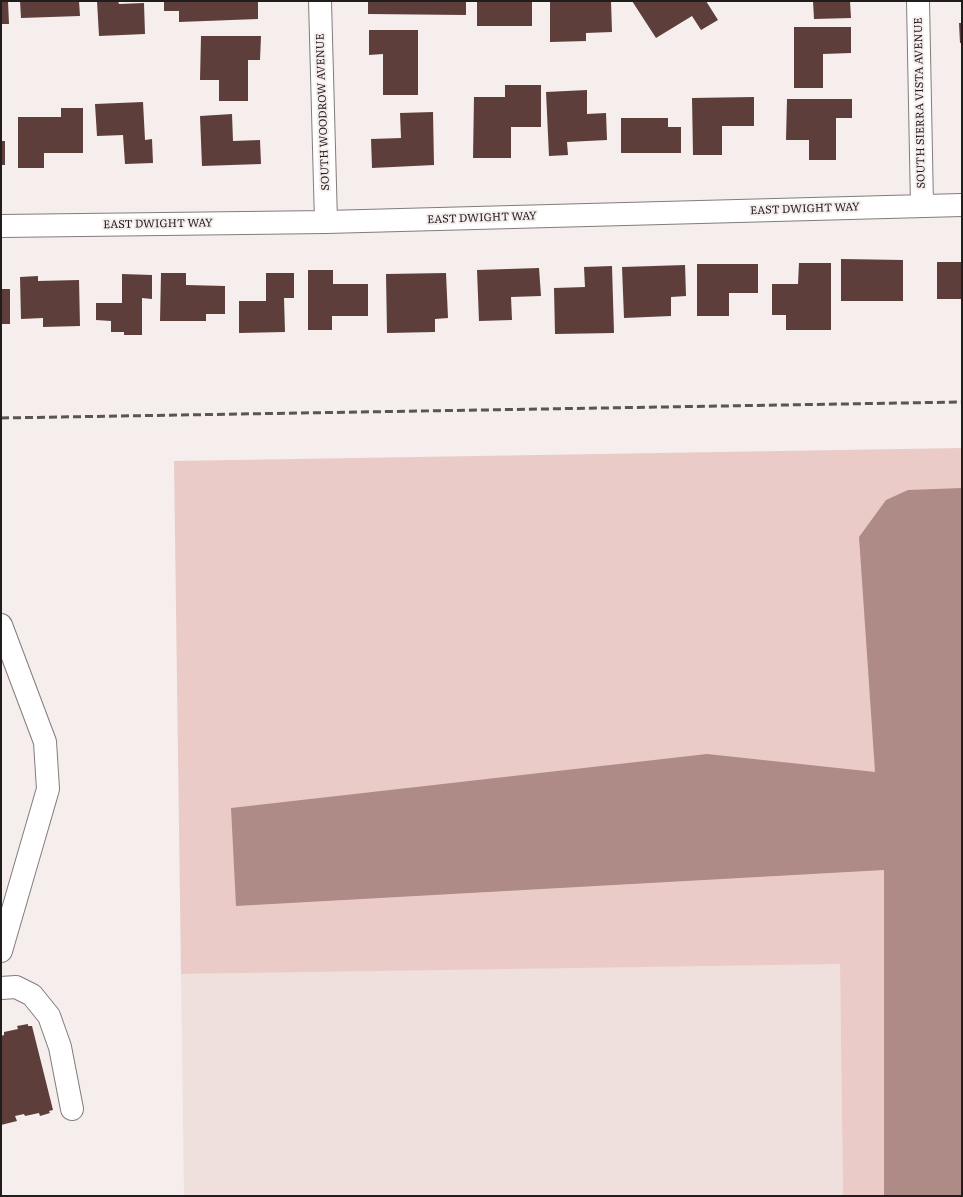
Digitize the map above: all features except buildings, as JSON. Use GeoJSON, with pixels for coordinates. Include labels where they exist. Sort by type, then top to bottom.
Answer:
{"type":"FeatureCollection","features":[{"type":"Feature","properties":{"kind":"street","name":"SOUTH WOODROW AVENUE"},"geometry":{"type":"LineString","coordinates":[[320,1],[326,222]]}},
{"type":"Feature","properties":{"kind":"street","name":"SOUTH SIERRA VISTA AVENUE"},"geometry":{"type":"LineString","coordinates":[[918,1],[922,206]]}},
{"type":"Feature","properties":{"kind":"street","name":"EAST DWIGHT WAY"},"geometry":{"type":"LineString","coordinates":[[1,226],[326,222],[962,205]]}},
{"type":"Feature","properties":{"kind":"street"},"geometry":{"type":"LineString","coordinates":[[1,625],[45,742],[48,789],[1,951]]}},
{"type":"Feature","properties":{"kind":"street"},"geometry":{"type":"LineString","coordinates":[[1,988],[16,987],[32,996],[48,1016],[60,1047],[72,1109]]}},
{"type":"Feature","properties":{"kind":"shaded area"},"geometry":{"type":"Polygon","coordinates":[[[962,448],[962,1196],[843,1196],[840,964],[181,974],[174,461],[962,448]]]}},
{"type":"Feature","properties":{"kind":"shaded area"},"geometry":{"type":"Polygon","coordinates":[[[962,488],[962,1196],[884,1196],[884,870],[236,906],[231,808],[707,754],[875,772],[859,537],[886,500],[908,490],[962,488]]]}},
{"type":"Feature","properties":{"kind":"shaded area"},"geometry":{"type":"Polygon","coordinates":[[[840,963],[843,1196],[184,1196],[181,974],[840,963]]]}},
{"type":"Feature","properties":{"kind":"railway"},"geometry":{"type":"LineString","coordinates":[[1,418],[962,402]]}}]}
